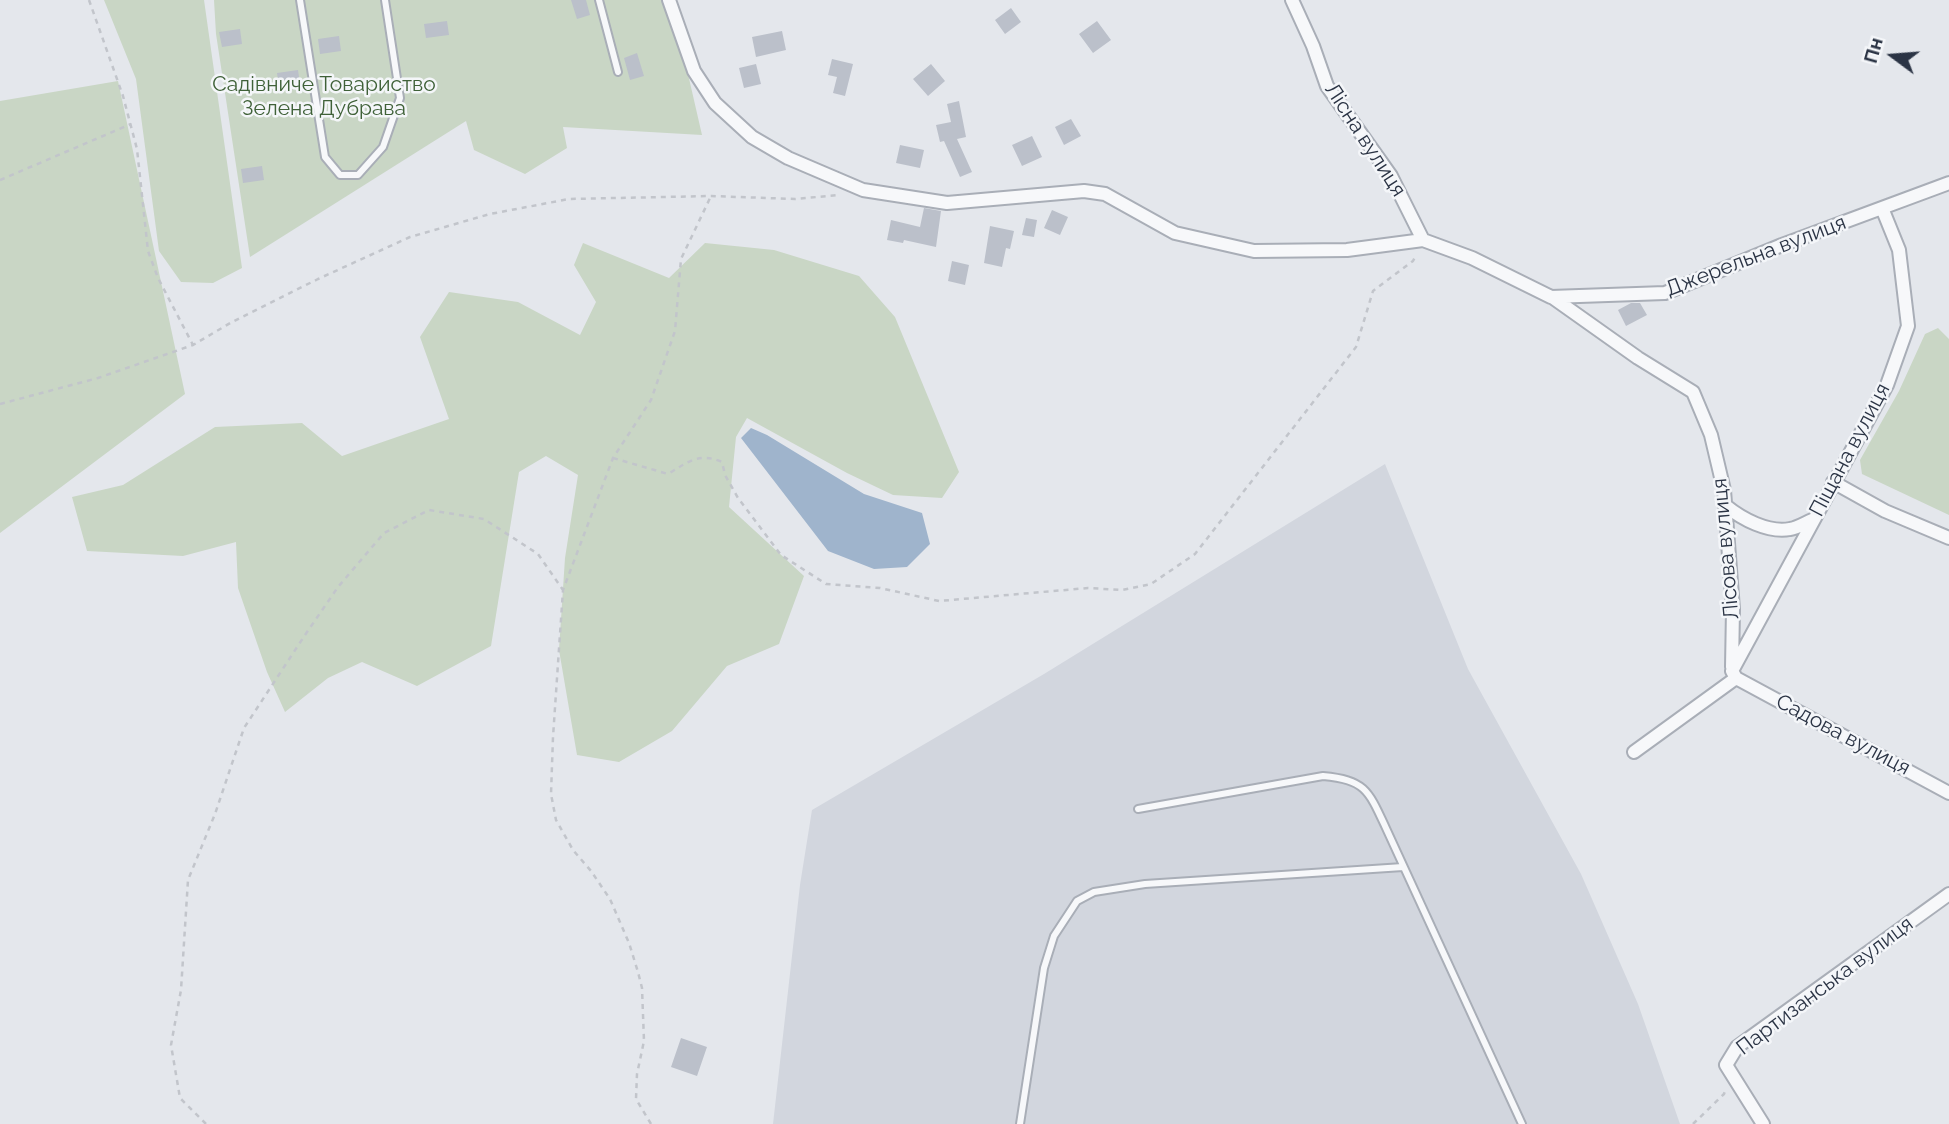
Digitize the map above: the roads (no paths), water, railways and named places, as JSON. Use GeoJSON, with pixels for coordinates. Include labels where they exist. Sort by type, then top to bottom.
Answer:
{"type":"FeatureCollection","features":[{"type":"Feature","properties":{"kind":"street","name":"Джерельна вулиця"},"geometry":{"type":"LineString","coordinates":[[669,0],[694,71],[715,103],[737,125],[788,158],[863,190],[947,203],[1084,191],[1105,194],[1175,233],[1254,251],[1348,250],[1423,240],[1472,258],[1551,297],[1665,293],[1794,240],[1949,183]]}},
{"type":"Feature","properties":{"kind":"street","name":"Лісна вулиця"},"geometry":{"type":"LineString","coordinates":[[1292,0],[1313,46],[1327,86],[1391,176],[1423,240]]}},
{"type":"Feature","properties":{"kind":"street","name":"Піщана вулиця"},"geometry":{"type":"LineString","coordinates":[[1734,674],[1812,520],[1886,385],[1908,326],[1899,250],[1882,208]]}},
{"type":"Feature","properties":{"kind":"street","name":"Лісова вулиця"},"geometry":{"type":"LineString","coordinates":[[1551,297],[1638,358],[1693,392],[1711,435],[1724,490],[1733,609],[1734,674]]}},
{"type":"Feature","properties":{"kind":"street"},"geometry":{"type":"LineString","coordinates":[[1833,482],[1885,511],[1949,538]]}},
{"type":"Feature","properties":{"kind":"street"},"geometry":{"type":"LineString","coordinates":[[1726,506],[1740,519],[1788,530],[1812,520]]}},
{"type":"Feature","properties":{"kind":"street"},"geometry":{"type":"LineString","coordinates":[[1634,752],[1734,674]]}},
{"type":"Feature","properties":{"kind":"street","name":"Садова вулиця"},"geometry":{"type":"LineString","coordinates":[[1734,674],[1949,793]]}},
{"type":"Feature","properties":{"kind":"street","name":"Партизанська вулиця"},"geometry":{"type":"LineString","coordinates":[[1763,1124],[1726,1065],[1737,1047],[1949,894]]}},
{"type":"Feature","properties":{"kind":"lane"},"geometry":{"type":"LineString","coordinates":[[300,0],[325,157],[340,175],[358,175],[383,147],[401,98],[385,0]]}},
{"type":"Feature","properties":{"kind":"lane"},"geometry":{"type":"LineString","coordinates":[[599,0],[618,72]]}},
{"type":"Feature","properties":{"kind":"lane"},"geometry":{"type":"LineString","coordinates":[[1138,809],[1322,776],[1347,778],[1360,786],[1374,802],[1522,1124]]}},
{"type":"Feature","properties":{"kind":"lane"},"geometry":{"type":"LineString","coordinates":[[1020,1124],[1044,968],[1054,936],[1077,901],[1094,892],[1145,884],[1403,867]]}},
{"type":"Feature","properties":{"kind":"water"},"geometry":{"type":"Polygon","coordinates":[[[751,428],[864,494],[922,513],[930,544],[907,567],[874,569],[828,551],[741,438],[751,428]]]}},
{"type":"Feature","properties":{"kind":"park label","name":"Садівниче Товариство Зелена Дубрава"},"geometry":{"type":"Point","coordinates":[324,97]}}]}
